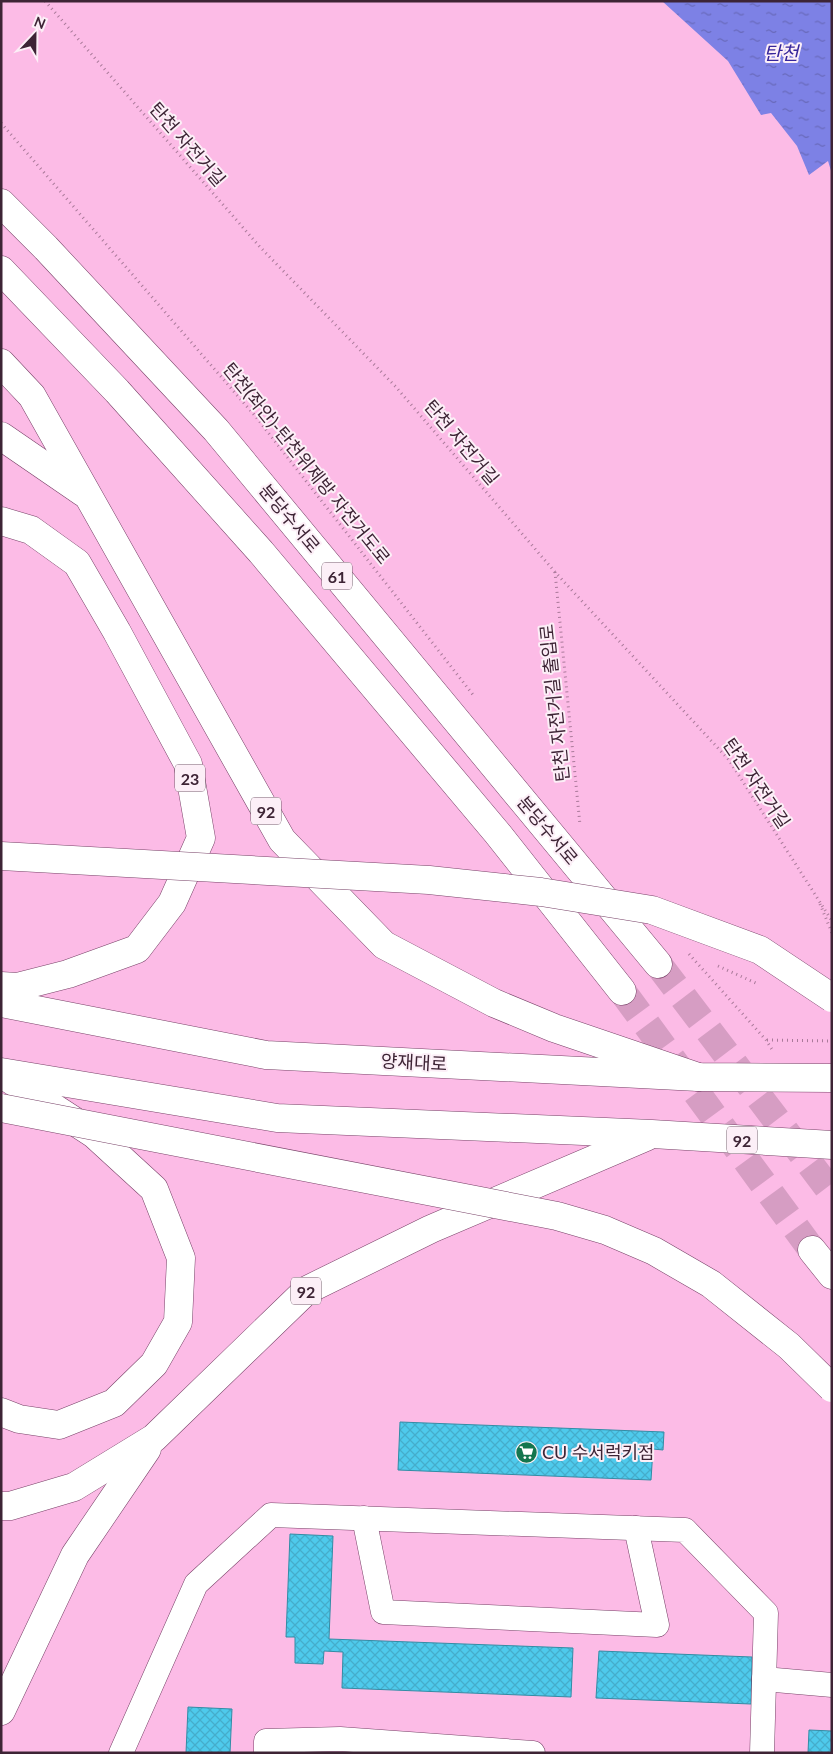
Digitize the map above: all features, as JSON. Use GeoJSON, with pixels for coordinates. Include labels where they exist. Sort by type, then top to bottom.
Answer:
{"type":"FeatureCollection","features":[{"type":"Feature","properties":{"kind":"main road","name":"분당수서로"},"geometry":{"type":"LineString","coordinates":[[1,202],[216,430],[658,964]]}},
{"type":"Feature","properties":{"kind":"main road","name":"61"},"geometry":{"type":"LineString","coordinates":[[1,270],[117,391],[261,552],[498,834],[622,991]]}},
{"type":"Feature","properties":{"kind":"main road","name":"92"},"geometry":{"type":"LineString","coordinates":[[1,363],[32,396],[282,840],[384,945],[494,1003],[554,1028],[698,1077]]}},
{"type":"Feature","properties":{"kind":"main road"},"geometry":{"type":"LineString","coordinates":[[1,436],[89,496]]}},
{"type":"Feature","properties":{"kind":"main road","name":"23"},"geometry":{"type":"LineString","coordinates":[[1,521],[31,530],[77,563],[118,632],[188,764],[201,838],[172,903],[137,949],[68,974],[17,987],[1,986]]}},
{"type":"Feature","properties":{"kind":"main road"},"geometry":{"type":"LineString","coordinates":[[1,856],[429,880],[541,892],[652,910],[760,950],[832,998]]}},
{"type":"Feature","properties":{"kind":"main road","name":"양재대로"},"geometry":{"type":"LineString","coordinates":[[1,1003],[266,1054],[698,1077],[822,1078]]}},
{"type":"Feature","properties":{"kind":"main road"},"geometry":{"type":"LineString","coordinates":[[1,1073],[277,1118],[652,1134]]}},
{"type":"Feature","properties":{"kind":"main road"},"geometry":{"type":"LineString","coordinates":[[1,1073],[94,1134],[154,1189],[182,1258],[178,1322],[154,1364],[114,1403],[59,1426],[19,1419],[1,1412]]}},
{"type":"Feature","properties":{"kind":"main road"},"geometry":{"type":"LineString","coordinates":[[1,1108],[557,1216],[605,1230],[654,1250],[711,1284],[789,1346],[832,1388]]}},
{"type":"Feature","properties":{"kind":"main road","name":"92"},"geometry":{"type":"LineString","coordinates":[[1,1506],[10,1506],[74,1487],[124,1458],[154,1438],[306,1290],[431,1229],[652,1134],[832,1145]]}},
{"type":"Feature","properties":{"kind":"main road"},"geometry":{"type":"LineString","coordinates":[[812,1250],[832,1275]]}},
{"type":"Feature","properties":{"kind":"main road"},"geometry":{"type":"LineString","coordinates":[[1,1711],[75,1555],[154,1438]]}},
{"type":"Feature","properties":{"kind":"street"},"geometry":{"type":"LineString","coordinates":[[121,1753],[196,1584],[271,1515],[685,1530],[766,1612],[762,1753]]}},
{"type":"Feature","properties":{"kind":"street"},"geometry":{"type":"LineString","coordinates":[[364,1518],[382,1612],[657,1625],[636,1528]]}},
{"type":"Feature","properties":{"kind":"street"},"geometry":{"type":"LineString","coordinates":[[764,1679],[832,1685]]}},
{"type":"Feature","properties":{"kind":"street"},"geometry":{"type":"LineString","coordinates":[[266,1753],[266,1740],[340,1738],[480,1751],[533,1753]]}},
{"type":"Feature","properties":{"kind":"path","name":"탄천 자전거길"},"geometry":{"type":"LineString","coordinates":[[45,1],[260,247],[396,387],[555,572],[729,760],[832,921]]}},
{"type":"Feature","properties":{"kind":"path","name":"탄천(좌안)-탄천위제방 자전거도로"},"geometry":{"type":"LineString","coordinates":[[1,123],[256,417],[476,698]]}},
{"type":"Feature","properties":{"kind":"path","name":"탄천 자전거길 출입로"},"geometry":{"type":"LineString","coordinates":[[555,572],[580,831],[574,823]]}},
{"type":"Feature","properties":{"kind":"path"},"geometry":{"type":"LineString","coordinates":[[815,893],[832,933]]}},
{"type":"Feature","properties":{"kind":"path"},"geometry":{"type":"LineString","coordinates":[[766,1040],[832,1041]]}},
{"type":"Feature","properties":{"kind":"water","name":"탄천"},"geometry":{"type":"Polygon","coordinates":[[[662,1],[832,1],[832,174],[828,161],[809,175],[797,146],[771,113],[761,115],[728,61],[662,1]]]}},
{"type":"Feature","properties":{"kind":"building"},"geometry":{"type":"Polygon","coordinates":[[[400,1422],[664,1432],[663,1450],[653,1449],[651,1480],[398,1470],[400,1422]]]}},
{"type":"Feature","properties":{"kind":"building"},"geometry":{"type":"Polygon","coordinates":[[[290,1534],[333,1536],[329,1639],[573,1648],[571,1697],[342,1688],[343,1652],[324,1651],[323,1664],[295,1663],[295,1637],[286,1637],[290,1534]]]}},
{"type":"Feature","properties":{"kind":"building"},"geometry":{"type":"Polygon","coordinates":[[[599,1651],[752,1657],[751,1704],[596,1698],[599,1651]]]}},
{"type":"Feature","properties":{"kind":"building"},"geometry":{"type":"Polygon","coordinates":[[[188,1707],[232,1709],[230,1753],[186,1753],[188,1707]]]}},
{"type":"Feature","properties":{"kind":"building"},"geometry":{"type":"Polygon","coordinates":[[[809,1730],[832,1731],[832,1753],[808,1753],[809,1730]]]}},
{"type":"Feature","properties":{"kind":"tunnel"},"geometry":{"type":"LineString","coordinates":[[658,964],[832,1193]]}},
{"type":"Feature","properties":{"kind":"tunnel"},"geometry":{"type":"LineString","coordinates":[[622,991],[812,1250]]}},
{"type":"Feature","properties":{"kind":"place","name":"CU 수서럭키점"},"geometry":{"type":"Point","coordinates":[526,1452]}}]}
